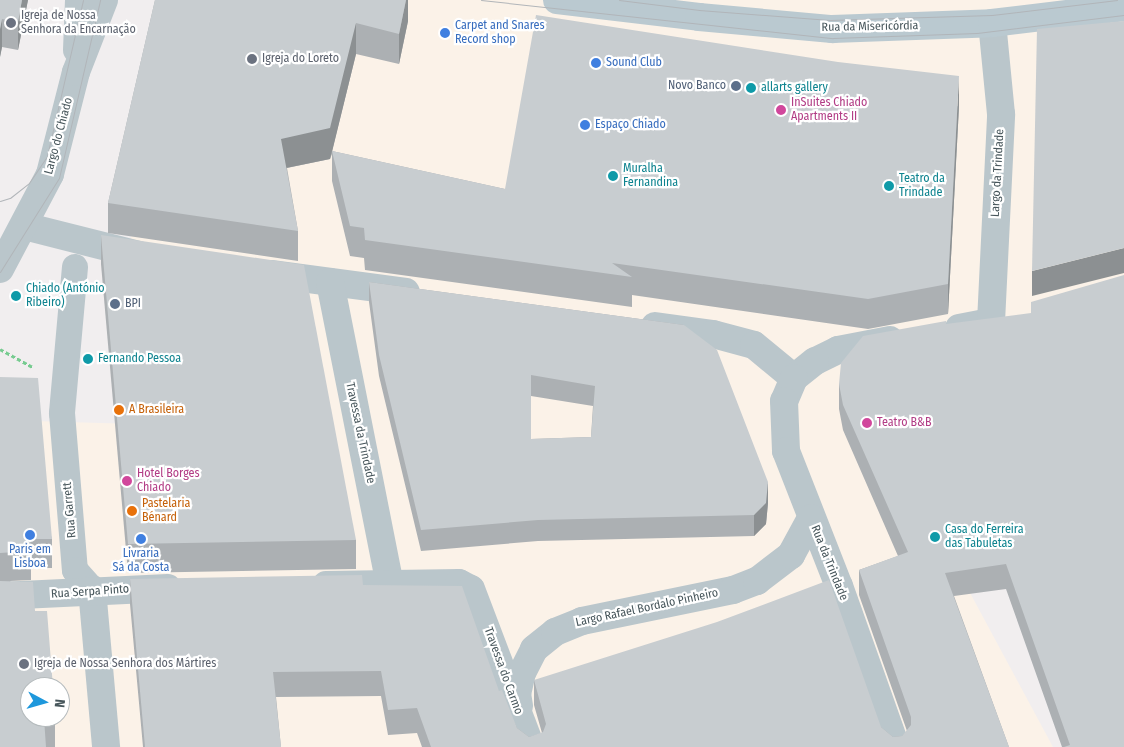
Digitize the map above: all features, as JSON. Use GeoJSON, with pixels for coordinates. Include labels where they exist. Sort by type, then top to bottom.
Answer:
{"type":"FeatureCollection","features":[{"type":"Feature","properties":{"kind":"main road","name":"Rua da Misericórdia"},"geometry":{"type":"LineString","coordinates":[[557,0],[699,9],[832,29],[992,23],[1124,7]]}},
{"type":"Feature","properties":{"kind":"street","name":"Largo do Chiado"},"geometry":{"type":"LineString","coordinates":[[76,72],[79,0]]}},
{"type":"Feature","properties":{"kind":"street","name":"Largo do Chiado"},"geometry":{"type":"LineString","coordinates":[[0,269],[12,224],[57,152],[76,72],[104,0]]}},
{"type":"Feature","properties":{"kind":"street","name":"Largo da Trindade"},"geometry":{"type":"LineString","coordinates":[[991,322],[1001,114],[992,23]]}},
{"type":"Feature","properties":{"kind":"street"},"geometry":{"type":"LineString","coordinates":[[12,224],[80,255],[166,259]]}},
{"type":"Feature","properties":{"kind":"street","name":"Rua Garrett"},"geometry":{"type":"LineString","coordinates":[[80,255],[62,413],[75,570],[92,590]]}},
{"type":"Feature","properties":{"kind":"street"},"geometry":{"type":"LineString","coordinates":[[243,270],[427,295]]}},
{"type":"Feature","properties":{"kind":"street","name":"Travessa da Trindade"},"geometry":{"type":"LineString","coordinates":[[330,282],[390,584]]}},
{"type":"Feature","properties":{"kind":"street"},"geometry":{"type":"LineString","coordinates":[[631,323],[713,334],[754,345],[794,378],[814,361],[838,350],[1018,316]]}},
{"type":"Feature","properties":{"kind":"street","name":"Rua da Trindade"},"geometry":{"type":"LineString","coordinates":[[794,378],[784,401],[786,451],[839,586],[896,747]]}},
{"type":"Feature","properties":{"kind":"street","name":"Largo Rafael Bordalo Pinheiro"},"geometry":{"type":"LineString","coordinates":[[521,721],[517,694],[522,673],[534,649],[555,632],[582,621],[732,590],[757,581],[791,555],[811,518]]}},
{"type":"Feature","properties":{"kind":"street","name":"Travessa do Carmo"},"geometry":{"type":"LineString","coordinates":[[390,584],[459,583],[471,589],[531,747]]}},
{"type":"Feature","properties":{"kind":"street"},"geometry":{"type":"LineString","coordinates":[[301,586],[390,584]]}},
{"type":"Feature","properties":{"kind":"street","name":"Rua Serpa Pinto"},"geometry":{"type":"LineString","coordinates":[[0,596],[50,596],[92,590],[191,588]]}},
{"type":"Feature","properties":{"kind":"street"},"geometry":{"type":"LineString","coordinates":[[92,590],[106,747]]}},
{"type":"Feature","properties":{"kind":"path"},"geometry":{"type":"LineString","coordinates":[[0,349],[36,368]]}},
{"type":"Feature","properties":{"kind":"shaded area"},"geometry":{"type":"Polygon","coordinates":[[[194,0],[1124,0],[1124,437],[933,524],[1053,747],[0,747],[0,420],[134,424],[123,267],[194,0]]]}},
{"type":"Feature","properties":{"kind":"building"},"geometry":{"type":"Polygon","coordinates":[[[0,0],[22,0],[18,22],[2,19],[0,29],[0,0]]]}},
{"type":"Feature","properties":{"kind":"building"},"geometry":{"type":"Polygon","coordinates":[[[155,0],[406,0],[399,34],[356,23],[330,128],[281,139],[298,231],[108,203],[155,0]]]}},
{"type":"Feature","properties":{"kind":"building"},"geometry":{"type":"Polygon","coordinates":[[[536,15],[838,62],[959,76],[948,284],[868,299],[612,263],[632,277],[365,240],[364,228],[350,226],[332,151],[505,189],[536,15]]]}},
{"type":"Feature","properties":{"kind":"building"},"geometry":{"type":"Polygon","coordinates":[[[1124,21],[1124,248],[1032,271],[1037,29],[1124,21]]]}},
{"type":"Feature","properties":{"kind":"building"},"geometry":{"type":"Polygon","coordinates":[[[101,235],[304,265],[356,540],[128,544],[101,235]]]}},
{"type":"Feature","properties":{"kind":"building"},"geometry":{"type":"Polygon","coordinates":[[[1124,275],[1124,747],[1064,747],[1070,745],[1006,564],[945,573],[1009,747],[431,747],[417,708],[388,710],[381,671],[273,672],[281,747],[145,747],[130,579],[362,575],[363,585],[462,586],[499,691],[502,690],[517,728],[529,737],[543,732],[546,724],[534,680],[717,622],[829,580],[881,727],[893,737],[902,736],[911,725],[911,717],[859,570],[908,552],[843,405],[839,384],[841,363],[863,336],[946,321],[946,324],[1031,313],[1031,302],[1124,275]]]}},
{"type":"Feature","properties":{"kind":"building"},"geometry":{"type":"Polygon","coordinates":[[[369,282],[684,325],[717,350],[768,482],[766,503],[754,515],[538,520],[421,530],[379,355],[369,282]],[[531,375],[531,439],[591,437],[595,386],[531,375]]]}},
{"type":"Feature","properties":{"kind":"building"},"geometry":{"type":"Polygon","coordinates":[[[0,377],[38,378],[52,539],[30,539],[31,551],[0,553],[0,377]]]}},
{"type":"Feature","properties":{"kind":"building","name":"Igreja de Nossa Senhora dos Mártires"},"geometry":{"type":"Polygon","coordinates":[[[0,581],[33,582],[35,611],[47,611],[52,677],[20,677],[20,727],[45,727],[46,747],[0,747],[0,581]]]}},
{"type":"Feature","properties":{"kind":"tram line"},"geometry":{"type":"LineString","coordinates":[[0,201],[10,198],[29,183],[47,156],[83,0]]}},
{"type":"Feature","properties":{"kind":"tram line"},"geometry":{"type":"LineString","coordinates":[[0,272],[59,178],[100,0]]}},
{"type":"Feature","properties":{"kind":"tram line"},"geometry":{"type":"LineString","coordinates":[[481,0],[833,38],[977,33],[1124,15]]}},
{"type":"Feature","properties":{"kind":"tram line"},"geometry":{"type":"LineString","coordinates":[[619,0],[699,10],[830,20],[992,15],[1117,0]]}},
{"type":"Feature","properties":{"kind":"place","name":"Igreja de Nossa Senhora da Encarnação"},"geometry":{"type":"Point","coordinates":[11,23]}},
{"type":"Feature","properties":{"kind":"place","name":"Carpet and Snares Record shop"},"geometry":{"type":"Point","coordinates":[445,33]}},
{"type":"Feature","properties":{"kind":"place","name":"Igreja do Loreto"},"geometry":{"type":"Point","coordinates":[252,59]}},
{"type":"Feature","properties":{"kind":"place","name":"Sound Club"},"geometry":{"type":"Point","coordinates":[596,63]}},
{"type":"Feature","properties":{"kind":"place","name":"Novo Banco"},"geometry":{"type":"Point","coordinates":[736,86]}},
{"type":"Feature","properties":{"kind":"place","name":"allarts gallery"},"geometry":{"type":"Point","coordinates":[751,88]}},
{"type":"Feature","properties":{"kind":"place","name":"InSuites Chiado Apartments II"},"geometry":{"type":"Point","coordinates":[781,110]}},
{"type":"Feature","properties":{"kind":"place","name":"Espaço Chiado"},"geometry":{"type":"Point","coordinates":[585,125]}},
{"type":"Feature","properties":{"kind":"place","name":"Muralha Fernandina"},"geometry":{"type":"Point","coordinates":[613,176]}},
{"type":"Feature","properties":{"kind":"place","name":"Teatro da Trindade"},"geometry":{"type":"Point","coordinates":[889,186]}},
{"type":"Feature","properties":{"kind":"place","name":"Chiado (António Ribeiro)"},"geometry":{"type":"Point","coordinates":[16,296]}},
{"type":"Feature","properties":{"kind":"place","name":"BPI"},"geometry":{"type":"Point","coordinates":[115,304]}},
{"type":"Feature","properties":{"kind":"place","name":"Fernando Pessoa"},"geometry":{"type":"Point","coordinates":[88,359]}},
{"type":"Feature","properties":{"kind":"place","name":"A Brasileira"},"geometry":{"type":"Point","coordinates":[119,410]}},
{"type":"Feature","properties":{"kind":"place","name":"Teatro B&B"},"geometry":{"type":"Point","coordinates":[867,423]}},
{"type":"Feature","properties":{"kind":"place","name":"Hotel Borges Chiado"},"geometry":{"type":"Point","coordinates":[127,481]}},
{"type":"Feature","properties":{"kind":"place","name":"Pastelaria Bénard"},"geometry":{"type":"Point","coordinates":[132,511]}},
{"type":"Feature","properties":{"kind":"place","name":"Paris em Lisboa"},"geometry":{"type":"Point","coordinates":[30,535]}},
{"type":"Feature","properties":{"kind":"place","name":"Casa do Ferreira das Tabuletas"},"geometry":{"type":"Point","coordinates":[935,537]}},
{"type":"Feature","properties":{"kind":"place","name":"Livraria Sá da Costa"},"geometry":{"type":"Point","coordinates":[141,539]}},
{"type":"Feature","properties":{"kind":"place","name":"Igreja de Nossa Senhora dos Mártires"},"geometry":{"type":"Point","coordinates":[24,664]}}]}
